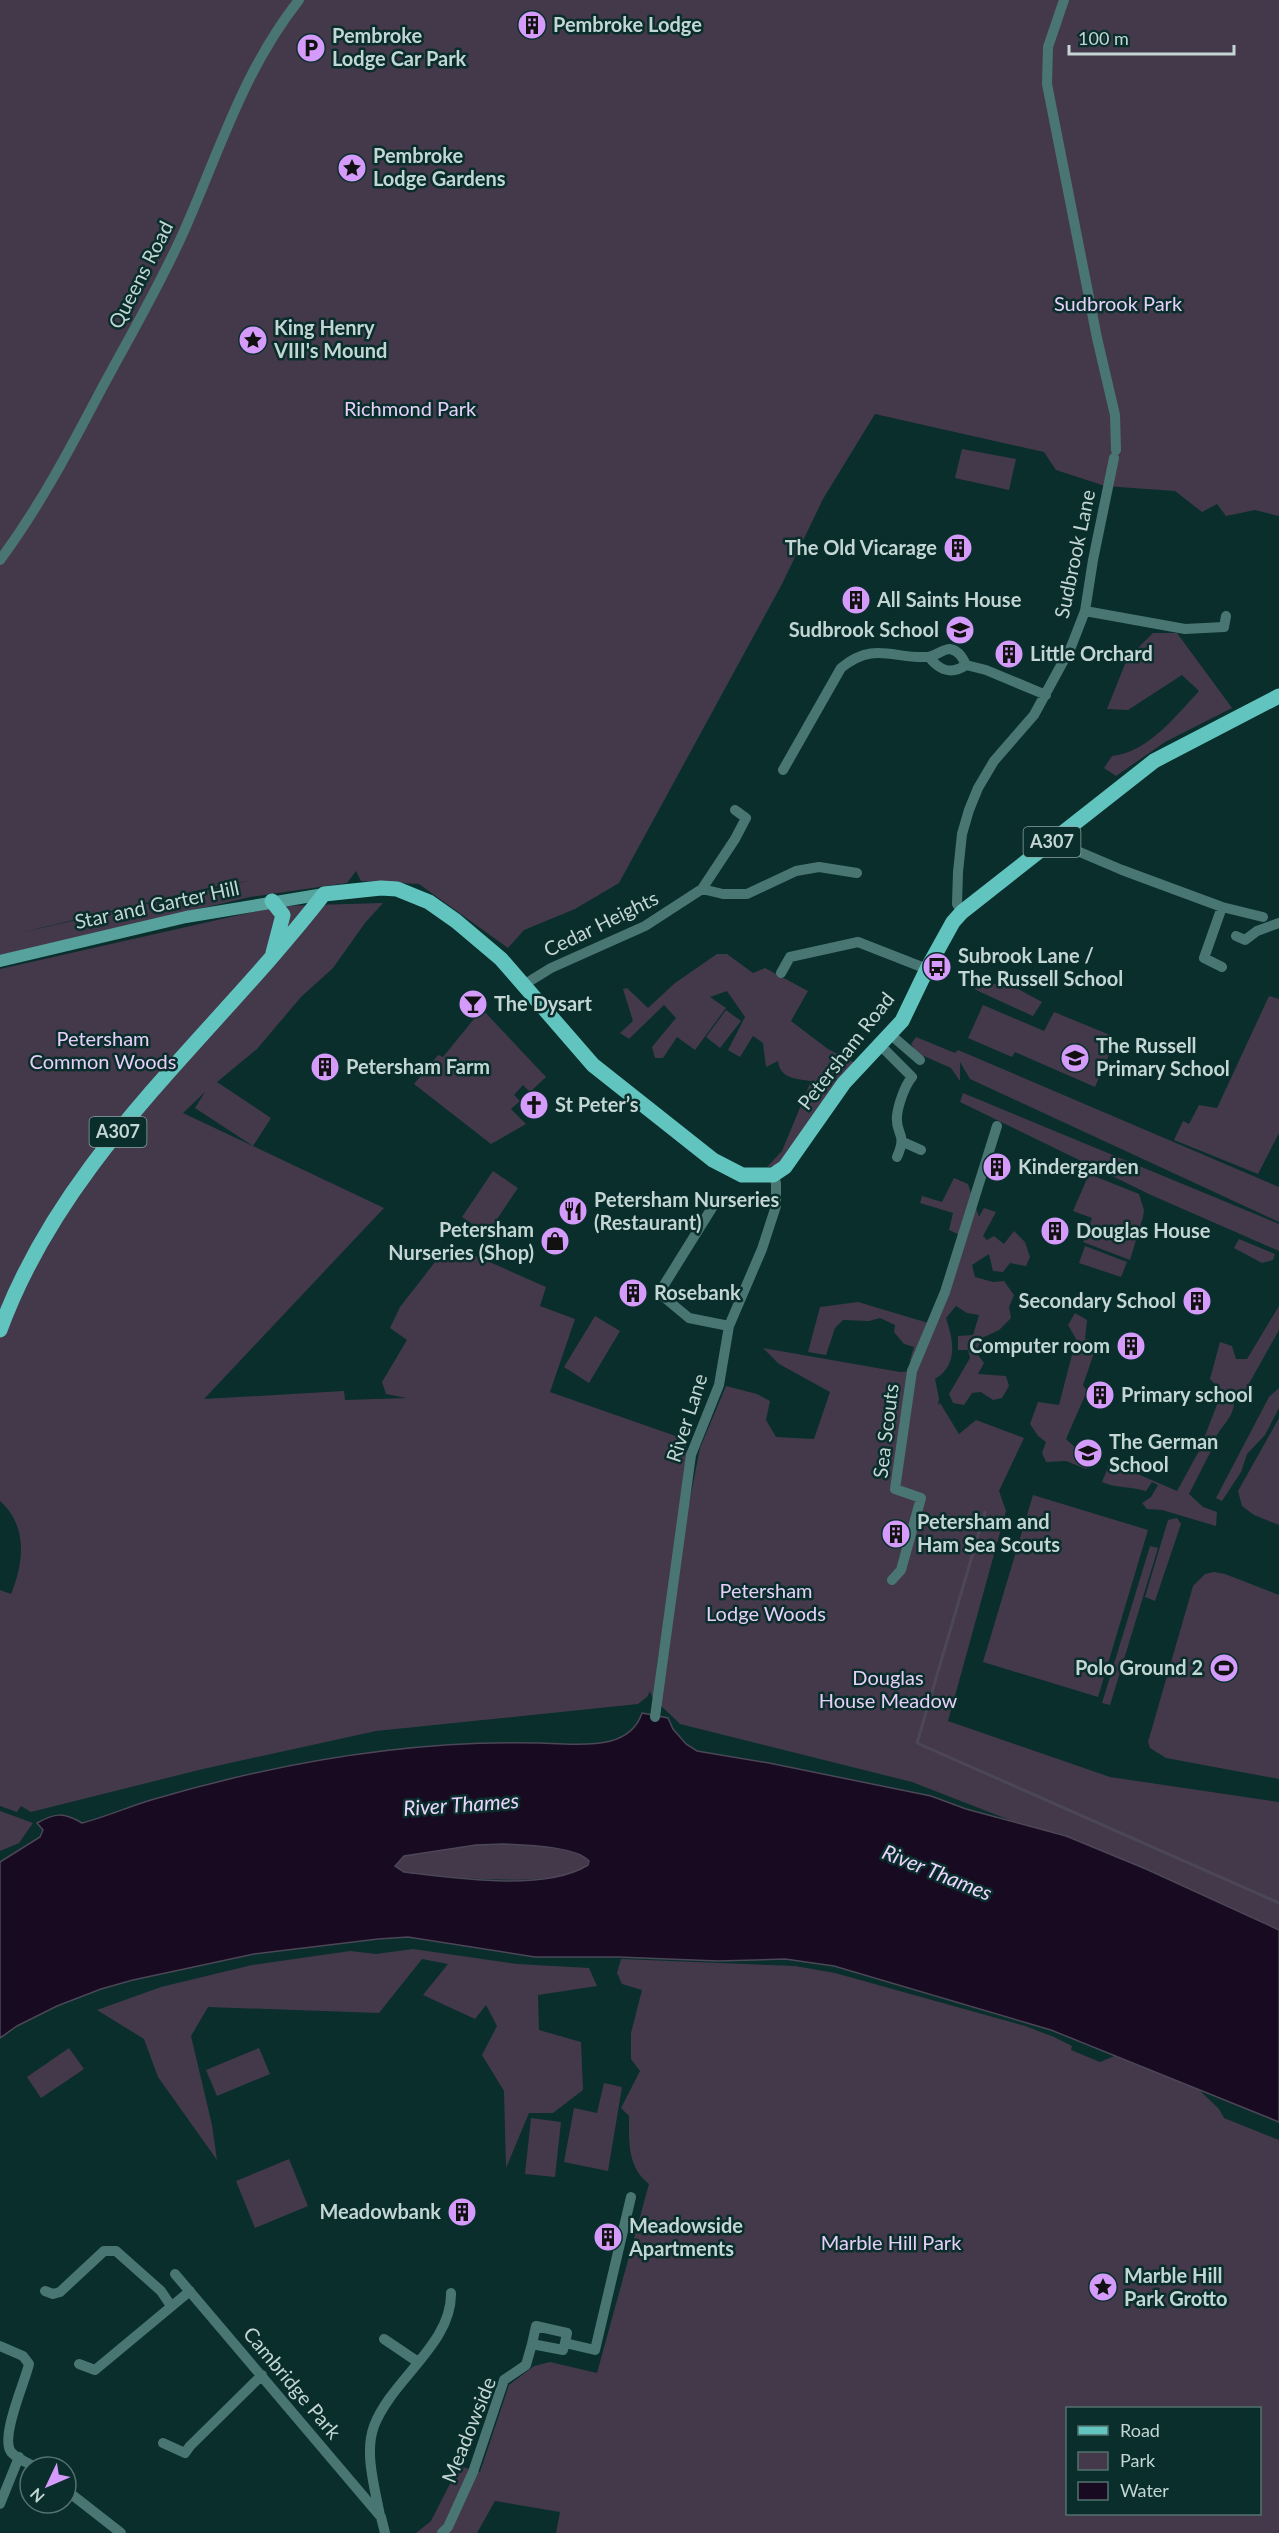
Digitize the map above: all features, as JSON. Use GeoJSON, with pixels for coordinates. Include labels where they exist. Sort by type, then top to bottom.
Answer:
{"type":"FeatureCollection","features":[{"type":"Feature","properties":{"kind":"main road","name":"Petersham Road"},"geometry":{"type":"LineString","coordinates":[[773,1175],[785,1167],[844,1083],[886,1041],[906,1016],[927,969],[953,922],[962,912],[1154,761],[1279,696]]}},
{"type":"Feature","properties":{"kind":"main road"},"geometry":{"type":"LineString","coordinates":[[324,894],[381,888],[397,889],[421,898],[446,913],[485,944],[525,984],[593,1065],[713,1160],[742,1175],[773,1175]]}},
{"type":"Feature","properties":{"kind":"main road","name":"Star and Garter Hill"},"geometry":{"type":"LineString","coordinates":[[0,961],[174,920],[272,901],[324,894]]}},
{"type":"Feature","properties":{"kind":"main road","name":"A307"},"geometry":{"type":"LineString","coordinates":[[0,1330],[52,1220],[78,1183],[154,1087],[271,958],[324,894]]}},
{"type":"Feature","properties":{"kind":"main road","name":"A307"},"geometry":{"type":"LineString","coordinates":[[271,958],[283,915],[272,901]]}},
{"type":"Feature","properties":{"kind":"street","name":"Queens Road"},"geometry":{"type":"LineString","coordinates":[[0,560],[40,503],[142,318],[185,228],[224,131],[252,71],[260,55],[299,0]]}},
{"type":"Feature","properties":{"kind":"street","name":"Sudbrook Lane"},"geometry":{"type":"LineString","coordinates":[[962,912],[957,904],[958,872],[962,834],[969,810],[978,788],[994,761],[1034,715],[1071,647],[1085,611],[1095,549],[1115,454],[1115,415],[1097,338],[1047,84],[1048,48],[1064,0]]}},
{"type":"Feature","properties":{"kind":"street"},"geometry":{"type":"LineString","coordinates":[[1085,611],[1185,628],[1224,627],[1226,616]]}},
{"type":"Feature","properties":{"kind":"street"},"geometry":{"type":"LineString","coordinates":[[783,770],[841,668],[853,658],[886,652],[929,657],[947,649],[961,656],[966,665]]}},
{"type":"Feature","properties":{"kind":"street"},"geometry":{"type":"LineString","coordinates":[[929,657],[939,669],[954,671],[966,665],[986,670],[1046,695]]}},
{"type":"Feature","properties":{"kind":"street","name":"Cedar Heights"},"geometry":{"type":"LineString","coordinates":[[525,984],[551,968],[645,926],[702,888],[735,839],[751,820],[735,810]]}},
{"type":"Feature","properties":{"kind":"street"},"geometry":{"type":"LineString","coordinates":[[1059,837],[1068,847],[1079,852],[1222,907],[1263,917]]}},
{"type":"Feature","properties":{"kind":"street"},"geometry":{"type":"LineString","coordinates":[[702,888],[723,894],[747,894],[796,871],[819,867],[857,873]]}},
{"type":"Feature","properties":{"kind":"street"},"geometry":{"type":"LineString","coordinates":[[1222,907],[1204,958],[1222,967]]}},
{"type":"Feature","properties":{"kind":"street"},"geometry":{"type":"LineString","coordinates":[[1236,936],[1245,940],[1276,923]]}},
{"type":"Feature","properties":{"kind":"street"},"geometry":{"type":"LineString","coordinates":[[781,973],[790,957],[855,941],[927,969]]}},
{"type":"Feature","properties":{"kind":"street"},"geometry":{"type":"LineString","coordinates":[[886,1041],[920,1060]]}},
{"type":"Feature","properties":{"kind":"street"},"geometry":{"type":"LineString","coordinates":[[886,1041],[912,1077],[908,1082],[896,1117],[903,1142],[897,1157]]}},
{"type":"Feature","properties":{"kind":"street","name":"Sea Scouts"},"geometry":{"type":"LineString","coordinates":[[892,1580],[901,1570],[921,1498],[895,1489],[912,1371],[945,1292],[997,1126]]}},
{"type":"Feature","properties":{"kind":"street"},"geometry":{"type":"LineString","coordinates":[[903,1142],[921,1150]]}},
{"type":"Feature","properties":{"kind":"street","name":"River Lane"},"geometry":{"type":"LineString","coordinates":[[655,1717],[691,1455],[719,1385],[729,1326],[762,1249],[776,1206],[776,1183],[773,1175]]}},
{"type":"Feature","properties":{"kind":"street"},"geometry":{"type":"LineString","coordinates":[[715,1203],[659,1293],[689,1318],[729,1326]]}},
{"type":"Feature","properties":{"kind":"street","name":"Meadowside"},"geometry":{"type":"LineString","coordinates":[[565,2343],[595,2350],[631,2197]]}},
{"type":"Feature","properties":{"kind":"street"},"geometry":{"type":"LineString","coordinates":[[45,2291],[53,2294],[60,2292],[104,2251],[116,2252],[161,2291],[171,2306]]}},
{"type":"Feature","properties":{"kind":"street","name":"Cambridge Park"},"geometry":{"type":"LineString","coordinates":[[175,2274],[381,2517]]}},
{"type":"Feature","properties":{"kind":"street"},"geometry":{"type":"LineString","coordinates":[[79,2364],[95,2370],[190,2291]]}},
{"type":"Feature","properties":{"kind":"street","name":"Cambridge Park"},"geometry":{"type":"LineString","coordinates":[[386,2533],[370,2460],[374,2427],[394,2393],[443,2328],[452,2309],[451,2293]]}},
{"type":"Feature","properties":{"kind":"street","name":"Meadowside"},"geometry":{"type":"LineString","coordinates":[[442,2533],[448,2527],[473,2472],[504,2380],[526,2365],[536,2326],[567,2333],[563,2350],[532,2344]]}},
{"type":"Feature","properties":{"kind":"street"},"geometry":{"type":"LineString","coordinates":[[384,2339],[418,2362]]}},
{"type":"Feature","properties":{"kind":"street"},"geometry":{"type":"LineString","coordinates":[[0,2346],[23,2356],[29,2364],[8,2429],[8,2444],[11,2452],[18,2456]]}},
{"type":"Feature","properties":{"kind":"street"},"geometry":{"type":"LineString","coordinates":[[163,2443],[189,2456],[199,2437],[262,2375]]}},
{"type":"Feature","properties":{"kind":"street"},"geometry":{"type":"LineString","coordinates":[[0,2504],[3,2488],[18,2459]]}},
{"type":"Feature","properties":{"kind":"street"},"geometry":{"type":"LineString","coordinates":[[78,2501],[109,2528],[121,2533]]}},
{"type":"Feature","properties":{"kind":"green space","name":"Richmond Park"},"geometry":{"type":"Polygon","coordinates":[[[0,0],[1279,0],[1279,516],[1255,510],[1226,516],[1217,504],[1202,512],[1175,491],[1105,486],[1056,470],[1044,452],[875,414],[823,499],[782,584],[619,883],[575,909],[524,930],[508,948],[419,884],[361,881],[356,871],[347,883],[250,897],[0,955],[0,0]],[[248,881],[208,888],[15,934],[248,881]]]}},
{"type":"Feature","properties":{"kind":"green space"},"geometry":{"type":"Polygon","coordinates":[[[962,449],[1016,459],[1009,490],[955,478],[962,449]]]}},
{"type":"Feature","properties":{"kind":"green space"},"geometry":{"type":"Polygon","coordinates":[[[1153,633],[1177,633],[1232,708],[1165,742],[1116,776],[1104,768],[1112,756],[1137,748],[1149,740],[1171,721],[1199,691],[1182,675],[1128,710],[1107,709],[1127,659],[1153,633]]]}},
{"type":"Feature","properties":{"kind":"green space"},"geometry":{"type":"Polygon","coordinates":[[[383,903],[365,923],[333,968],[301,997],[257,1049],[217,1082],[271,1118],[253,1146],[195,1108],[205,1092],[183,1113],[384,1208],[204,1399],[344,1391],[345,1400],[406,1398],[386,1394],[382,1382],[407,1340],[390,1328],[400,1307],[449,1244],[546,1287],[540,1306],[575,1319],[550,1392],[687,1440],[685,1453],[692,1445],[656,1671],[700,1448],[726,1386],[757,1394],[770,1401],[766,1420],[776,1437],[814,1439],[830,1392],[779,1364],[763,1348],[900,1372],[912,1371],[915,1368],[910,1360],[914,1347],[904,1344],[894,1332],[895,1325],[880,1318],[869,1321],[843,1320],[835,1328],[826,1355],[808,1352],[820,1307],[858,1302],[935,1325],[966,1238],[949,1230],[953,1213],[920,1203],[922,1196],[942,1202],[954,1178],[968,1184],[979,1217],[984,1208],[996,1212],[983,1236],[987,1240],[994,1236],[1004,1244],[1014,1231],[1025,1242],[1030,1257],[1026,1266],[1010,1263],[1003,1272],[993,1271],[989,1254],[972,1265],[975,1277],[993,1282],[1004,1281],[1014,1295],[1009,1307],[1011,1318],[999,1330],[982,1338],[976,1352],[984,1363],[978,1374],[1006,1376],[1009,1386],[1002,1398],[993,1400],[981,1392],[972,1393],[964,1405],[953,1403],[949,1394],[970,1358],[968,1350],[958,1350],[958,1336],[973,1335],[979,1315],[967,1313],[956,1306],[946,1318],[951,1334],[952,1351],[948,1367],[935,1379],[938,1405],[940,1403],[959,1434],[976,1420],[1024,1438],[999,1491],[1006,1511],[948,1721],[1110,1777],[1279,1802],[1279,1937],[1138,1870],[912,1782],[680,1724],[652,1697],[650,1691],[647,1697],[638,1704],[376,1731],[203,1769],[31,1812],[21,1806],[17,1812],[0,1806],[0,1590],[11,1594],[19,1569],[21,1545],[15,1522],[0,1501],[0,969],[279,906],[383,903]]]}},
{"type":"Feature","properties":{"kind":"green space"},"geometry":{"type":"Polygon","coordinates":[[[717,954],[727,954],[753,973],[765,968],[808,991],[791,1021],[828,1049],[855,1063],[784,1161],[776,1166],[767,1167],[782,1151],[811,1081],[786,1075],[779,1067],[778,1061],[766,1067],[763,1043],[753,1036],[740,1057],[728,1050],[745,1017],[727,991],[710,997],[726,1008],[695,1050],[677,1037],[663,1058],[655,1058],[652,1047],[676,1018],[664,1005],[629,1039],[620,1033],[633,1021],[623,989],[627,988],[648,1008],[675,983],[717,954]]]}},
{"type":"Feature","properties":{"kind":"green space"},"geometry":{"type":"Polygon","coordinates":[[[977,980],[1018,989],[1042,1002],[1033,1016],[976,990],[970,983],[977,980]]]}},
{"type":"Feature","properties":{"kind":"green space"},"geometry":{"type":"Polygon","coordinates":[[[1269,996],[1279,999],[1279,1133],[1258,1174],[1174,1140],[1183,1121],[1189,1124],[1199,1105],[1217,1108],[1269,996]]]}},
{"type":"Feature","properties":{"kind":"green space"},"geometry":{"type":"Polygon","coordinates":[[[983,1005],[1044,1031],[1054,1012],[1110,1035],[1102,1052],[1109,1055],[1095,1087],[1015,1052],[1012,1057],[968,1038],[983,1005]]]}},
{"type":"Feature","properties":{"kind":"green space"},"geometry":{"type":"Polygon","coordinates":[[[482,1009],[546,1077],[530,1092],[523,1085],[514,1095],[520,1101],[511,1109],[526,1124],[491,1144],[414,1084],[438,1055],[443,1057],[482,1009]]]}},
{"type":"Feature","properties":{"kind":"green space"},"geometry":{"type":"Polygon","coordinates":[[[726,1010],[741,1021],[720,1048],[706,1037],[726,1010]]]}},
{"type":"Feature","properties":{"kind":"green space"},"geometry":{"type":"Polygon","coordinates":[[[916,1037],[955,1053],[958,1050],[1279,1187],[1279,1222],[970,1079],[960,1062],[960,1081],[951,1068],[917,1053],[911,1044],[916,1037]]]}},
{"type":"Feature","properties":{"kind":"green space"},"geometry":{"type":"Polygon","coordinates":[[[963,1093],[1279,1224],[1279,1251],[1151,1195],[960,1102],[963,1093]]]}},
{"type":"Feature","properties":{"kind":"green space"},"geometry":{"type":"Polygon","coordinates":[[[493,1171],[518,1188],[487,1234],[462,1217],[493,1171]]]}},
{"type":"Feature","properties":{"kind":"green space"},"geometry":{"type":"Polygon","coordinates":[[[1089,1174],[1139,1194],[1144,1210],[1130,1260],[1083,1242],[1092,1218],[1073,1211],[1089,1174]]]}},
{"type":"Feature","properties":{"kind":"green space"},"geometry":{"type":"Polygon","coordinates":[[[1239,1239],[1275,1254],[1273,1260],[1262,1263],[1234,1248],[1239,1239]]]}},
{"type":"Feature","properties":{"kind":"green space"},"geometry":{"type":"Polygon","coordinates":[[[1085,1246],[1127,1262],[1121,1277],[1079,1263],[1085,1246]]]}},
{"type":"Feature","properties":{"kind":"green space"},"geometry":{"type":"Polygon","coordinates":[[[1279,1306],[1279,1330],[1242,1396],[1234,1402],[1231,1415],[1217,1435],[1189,1494],[1203,1507],[1217,1512],[1216,1526],[1162,1510],[1147,1509],[1142,1503],[1151,1497],[1158,1485],[1152,1482],[1146,1491],[1102,1482],[1110,1462],[1177,1491],[1199,1451],[1222,1392],[1210,1379],[1220,1342],[1232,1346],[1236,1359],[1247,1359],[1279,1306]]]}},
{"type":"Feature","properties":{"kind":"green space"},"geometry":{"type":"Polygon","coordinates":[[[1075,1313],[1087,1320],[1085,1339],[1090,1340],[1095,1350],[1083,1385],[1087,1391],[1066,1439],[1092,1463],[1086,1469],[1066,1461],[1046,1462],[1042,1453],[1046,1442],[1038,1436],[1030,1424],[1038,1402],[1059,1405],[1076,1339],[1068,1325],[1075,1313]]]}},
{"type":"Feature","properties":{"kind":"green space"},"geometry":{"type":"Polygon","coordinates":[[[595,1316],[620,1331],[589,1383],[564,1367],[595,1316]]]}},
{"type":"Feature","properties":{"kind":"green space"},"geometry":{"type":"Polygon","coordinates":[[[1279,1388],[1279,1408],[1265,1435],[1247,1454],[1241,1472],[1222,1501],[1216,1498],[1269,1397],[1279,1388]]]}},
{"type":"Feature","properties":{"kind":"green space"},"geometry":{"type":"Polygon","coordinates":[[[1279,1418],[1279,1525],[1254,1515],[1242,1506],[1238,1491],[1279,1418]]]}},
{"type":"Feature","properties":{"kind":"green space"},"geometry":{"type":"Polygon","coordinates":[[[1033,1495],[1148,1530],[1098,1697],[983,1662],[1033,1495]]]}},
{"type":"Feature","properties":{"kind":"green space"},"geometry":{"type":"Polygon","coordinates":[[[1177,1518],[1181,1524],[1155,1601],[1145,1597],[1168,1520],[1177,1518]]]}},
{"type":"Feature","properties":{"kind":"green space"},"geometry":{"type":"Polygon","coordinates":[[[1150,1546],[1158,1548],[1110,1705],[1102,1703],[1150,1546]]]}},
{"type":"Feature","properties":{"kind":"green space","name":"Polo Ground 2"},"geometry":{"type":"Polygon","coordinates":[[[1214,1572],[1279,1595],[1279,1779],[1166,1758],[1150,1748],[1148,1742],[1193,1586],[1205,1574],[1214,1572]]]}},
{"type":"Feature","properties":{"kind":"green space"},"geometry":{"type":"Polygon","coordinates":[[[0,1811],[33,1823],[19,1843],[0,1851],[0,1811]]]}},
{"type":"Feature","properties":{"kind":"green space"},"geometry":{"type":"Polygon","coordinates":[[[503,1844],[562,1849],[583,1856],[589,1861],[579,1871],[559,1876],[503,1880],[404,1872],[394,1866],[403,1856],[476,1845],[503,1844]]]}},
{"type":"Feature","properties":{"kind":"green space"},"geometry":{"type":"Polygon","coordinates":[[[413,1949],[517,1964],[589,1968],[597,1986],[538,1995],[539,2030],[581,2042],[583,2090],[553,2113],[529,2113],[506,2168],[504,2091],[482,2055],[497,2026],[486,2005],[475,2019],[423,1995],[448,1964],[422,1959],[379,2013],[208,2007],[191,2036],[212,2125],[217,2160],[158,2077],[144,2039],[97,2010],[161,1987],[252,1965],[350,1951],[376,1954],[413,1949]]]}},
{"type":"Feature","properties":{"kind":"green space","name":"Marble Hill Park"},"geometry":{"type":"Polygon","coordinates":[[[621,1959],[795,1966],[835,1973],[1025,2026],[1054,2037],[1072,2046],[1071,2050],[1100,2062],[1127,2051],[1172,2064],[1219,2109],[1224,2118],[1279,2140],[1279,2533],[556,2533],[560,2512],[495,2501],[477,2533],[416,2533],[431,2521],[459,2466],[480,2472],[509,2385],[534,2366],[550,2362],[597,2373],[649,2184],[633,2162],[629,2116],[621,2108],[640,2071],[631,2059],[631,2033],[642,1990],[622,1984],[617,1973],[621,1959]]]}},
{"type":"Feature","properties":{"kind":"green space"},"geometry":{"type":"Polygon","coordinates":[[[69,2048],[84,2069],[41,2098],[27,2077],[69,2048]]]}},
{"type":"Feature","properties":{"kind":"green space"},"geometry":{"type":"Polygon","coordinates":[[[259,2048],[270,2074],[217,2096],[206,2070],[259,2048]]]}},
{"type":"Feature","properties":{"kind":"green space"},"geometry":{"type":"Polygon","coordinates":[[[604,2083],[622,2087],[608,2171],[564,2162],[574,2108],[597,2113],[604,2083]]]}},
{"type":"Feature","properties":{"kind":"green space"},"geometry":{"type":"Polygon","coordinates":[[[531,2118],[561,2122],[555,2177],[525,2174],[531,2118]]]}},
{"type":"Feature","properties":{"kind":"green space"},"geometry":{"type":"Polygon","coordinates":[[[289,2159],[308,2206],[255,2228],[236,2181],[289,2159]]]}},
{"type":"Feature","properties":{"kind":"water","name":"River Thames"},"geometry":{"type":"Polygon","coordinates":[[[642,1713],[668,1718],[673,1729],[686,1744],[697,1751],[769,1763],[931,1796],[966,1809],[1066,1836],[1146,1869],[1279,1930],[1279,2122],[1051,2030],[834,1966],[785,1959],[718,1961],[618,1957],[535,1957],[408,1937],[378,1939],[254,1954],[133,1980],[101,1989],[57,2006],[17,2026],[0,2038],[0,1862],[40,1837],[43,1830],[37,1823],[43,1820],[59,1815],[82,1823],[201,1786],[303,1763],[407,1748],[460,1744],[599,1743],[620,1738],[637,1724],[642,1713]],[[503,1844],[476,1845],[404,1856],[395,1866],[404,1872],[472,1880],[524,1881],[570,1873],[588,1865],[589,1861],[583,1856],[562,1849],[503,1844]]]}},
{"type":"Feature","properties":{"kind":"waterway"},"geometry":{"type":"LineString","coordinates":[[985,1512],[917,1743],[1279,1903]]}},
{"type":"Feature","properties":{"kind":"place","name":"Pembroke Lodge"},"geometry":{"type":"Point","coordinates":[532,25]}},
{"type":"Feature","properties":{"kind":"place","name":"Pembroke Lodge Car Park"},"geometry":{"type":"Point","coordinates":[311,48]}},
{"type":"Feature","properties":{"kind":"place","name":"Pembroke Lodge Gardens"},"geometry":{"type":"Point","coordinates":[352,168]}},
{"type":"Feature","properties":{"kind":"place","name":"King Henry VIII's Mound"},"geometry":{"type":"Point","coordinates":[253,340]}},
{"type":"Feature","properties":{"kind":"place","name":"The Old Vicarage"},"geometry":{"type":"Point","coordinates":[958,548]}},
{"type":"Feature","properties":{"kind":"place","name":"All Saints House"},"geometry":{"type":"Point","coordinates":[856,600]}},
{"type":"Feature","properties":{"kind":"place","name":"Sudbrook School"},"geometry":{"type":"Point","coordinates":[960,630]}},
{"type":"Feature","properties":{"kind":"place","name":"Little Orchard"},"geometry":{"type":"Point","coordinates":[1009,654]}},
{"type":"Feature","properties":{"kind":"place","name":"Subrook Lane / The Russell School"},"geometry":{"type":"Point","coordinates":[937,967]}},
{"type":"Feature","properties":{"kind":"place","name":"The Dysart"},"geometry":{"type":"Point","coordinates":[473,1004]}},
{"type":"Feature","properties":{"kind":"place","name":"The Russell Primary School"},"geometry":{"type":"Point","coordinates":[1075,1058]}},
{"type":"Feature","properties":{"kind":"place","name":"Petersham Farm"},"geometry":{"type":"Point","coordinates":[325,1067]}},
{"type":"Feature","properties":{"kind":"place","name":"St Peter’s"},"geometry":{"type":"Point","coordinates":[534,1105]}},
{"type":"Feature","properties":{"kind":"place","name":"Kindergarden"},"geometry":{"type":"Point","coordinates":[997,1167]}},
{"type":"Feature","properties":{"kind":"place","name":"Petersham Nurseries (Restaurant)"},"geometry":{"type":"Point","coordinates":[573,1211]}},
{"type":"Feature","properties":{"kind":"place","name":"Douglas House"},"geometry":{"type":"Point","coordinates":[1055,1231]}},
{"type":"Feature","properties":{"kind":"place","name":"Petersham Nurseries (Shop)"},"geometry":{"type":"Point","coordinates":[555,1241]}},
{"type":"Feature","properties":{"kind":"place","name":"Rosebank"},"geometry":{"type":"Point","coordinates":[633,1293]}},
{"type":"Feature","properties":{"kind":"place","name":"Secondary School"},"geometry":{"type":"Point","coordinates":[1197,1301]}},
{"type":"Feature","properties":{"kind":"place","name":"Computer room"},"geometry":{"type":"Point","coordinates":[1131,1346]}},
{"type":"Feature","properties":{"kind":"place","name":"Primary school"},"geometry":{"type":"Point","coordinates":[1100,1395]}},
{"type":"Feature","properties":{"kind":"place","name":"The German School"},"geometry":{"type":"Point","coordinates":[1088,1453]}},
{"type":"Feature","properties":{"kind":"place","name":"Petersham and Ham Sea Scouts"},"geometry":{"type":"Point","coordinates":[896,1534]}},
{"type":"Feature","properties":{"kind":"place","name":"Polo Ground 2"},"geometry":{"type":"Point","coordinates":[1224,1668]}},
{"type":"Feature","properties":{"kind":"place","name":"Meadowbank"},"geometry":{"type":"Point","coordinates":[462,2212]}},
{"type":"Feature","properties":{"kind":"place","name":"Meadowside Apartments"},"geometry":{"type":"Point","coordinates":[608,2237]}},
{"type":"Feature","properties":{"kind":"place","name":"Marble Hill Park Grotto"},"geometry":{"type":"Point","coordinates":[1103,2287]}},
{"type":"Feature","properties":{"kind":"park label","name":"Sudbrook Park"},"geometry":{"type":"Point","coordinates":[1118,304]}},
{"type":"Feature","properties":{"kind":"park label","name":"Petersham Common Woods"},"geometry":{"type":"Point","coordinates":[103,1050]}},
{"type":"Feature","properties":{"kind":"park label","name":"Petersham Lodge Woods"},"geometry":{"type":"Point","coordinates":[766,1602]}},
{"type":"Feature","properties":{"kind":"park label","name":"Douglas House Meadow"},"geometry":{"type":"Point","coordinates":[888,1690]}}]}
